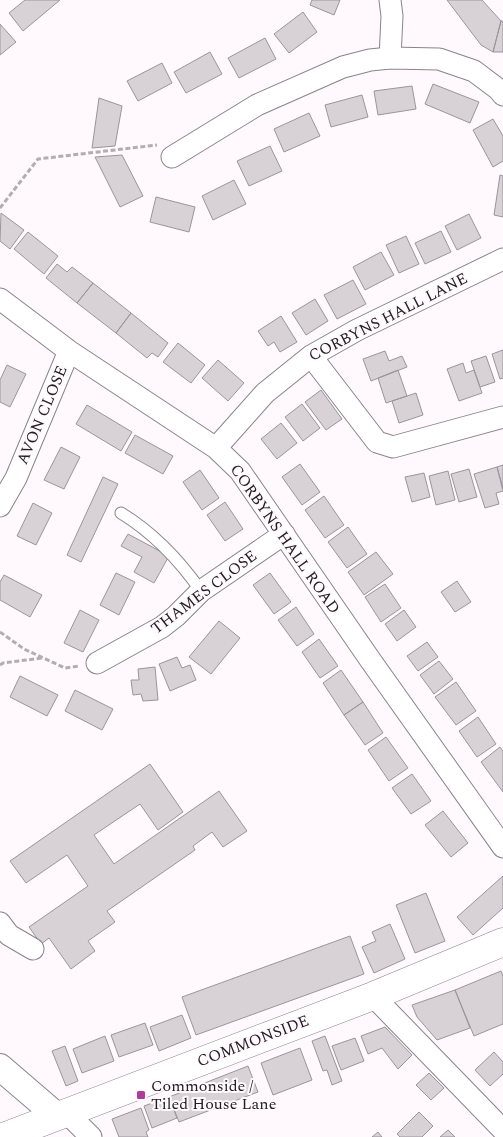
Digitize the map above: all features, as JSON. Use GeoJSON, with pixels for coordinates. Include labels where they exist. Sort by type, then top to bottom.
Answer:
{"type":"FeatureCollection","features":[{"type":"Feature","properties":{"kind":"main road"},"geometry":{"type":"LineString","coordinates":[[456,960],[503,928]]}},
{"type":"Feature","properties":{"kind":"main road","name":"COMMONSIDE"},"geometry":{"type":"LineString","coordinates":[[3,1137],[373,996],[503,942]]}},
{"type":"Feature","properties":{"kind":"street"},"geometry":{"type":"LineString","coordinates":[[390,0],[392,16],[390,58]]}},
{"type":"Feature","properties":{"kind":"street"},"geometry":{"type":"LineString","coordinates":[[172,157],[257,105],[343,67],[370,60],[390,58],[439,59],[474,70],[498,88],[503,95]]}},
{"type":"Feature","properties":{"kind":"street","name":"CORBYNS HALL LANE"},"geometry":{"type":"LineString","coordinates":[[216,448],[265,393],[311,356],[357,330],[503,259]]}},
{"type":"Feature","properties":{"kind":"street","name":"CORBYNS HALL ROAD"},"geometry":{"type":"LineString","coordinates":[[0,299],[69,351],[216,448],[240,471],[371,661],[503,847]]}},
{"type":"Feature","properties":{"kind":"street","name":"AVON CLOSE"},"geometry":{"type":"LineString","coordinates":[[0,506],[16,478],[69,351]]}},
{"type":"Feature","properties":{"kind":"street"},"geometry":{"type":"LineString","coordinates":[[311,356],[377,442],[393,447],[503,417]]}},
{"type":"Feature","properties":{"kind":"street","name":"THAMES CLOSE"},"geometry":{"type":"LineString","coordinates":[[97,663],[162,627],[202,590],[284,534]]}},
{"type":"Feature","properties":{"kind":"street"},"geometry":{"type":"LineString","coordinates":[[3,933],[33,949]]}},
{"type":"Feature","properties":{"kind":"street"},"geometry":{"type":"LineString","coordinates":[[373,996],[503,1130]]}},
{"type":"Feature","properties":{"kind":"street"},"geometry":{"type":"LineString","coordinates":[[0,1067],[91,1137]]}},
{"type":"Feature","properties":{"kind":"lane"},"geometry":{"type":"LineString","coordinates":[[121,513],[141,527],[176,559],[202,590]]}},
{"type":"Feature","properties":{"kind":"path"},"geometry":{"type":"LineString","coordinates":[[0,208],[38,159],[161,145],[172,157]]}},
{"type":"Feature","properties":{"kind":"path"},"geometry":{"type":"LineString","coordinates":[[0,632],[24,649],[65,668],[97,663]]}},
{"type":"Feature","properties":{"kind":"path"},"geometry":{"type":"LineString","coordinates":[[0,665],[43,658]]}},
{"type":"Feature","properties":{"kind":"building"},"geometry":{"type":"Polygon","coordinates":[[[25,0],[60,0],[23,31],[9,13],[25,0]]]}},
{"type":"Feature","properties":{"kind":"building"},"geometry":{"type":"Polygon","coordinates":[[[312,0],[340,0],[334,15],[310,5],[312,0]]]}},
{"type":"Feature","properties":{"kind":"building"},"geometry":{"type":"Polygon","coordinates":[[[447,0],[482,0],[501,21],[493,52],[481,45],[447,0]]]}},
{"type":"Feature","properties":{"kind":"building"},"geometry":{"type":"Polygon","coordinates":[[[303,12],[317,32],[289,53],[274,34],[303,12]]]}},
{"type":"Feature","properties":{"kind":"building"},"geometry":{"type":"Polygon","coordinates":[[[501,21],[503,21],[503,52],[493,52],[501,21]]]}},
{"type":"Feature","properties":{"kind":"building"},"geometry":{"type":"Polygon","coordinates":[[[0,24],[16,42],[0,55],[0,24]]]}},
{"type":"Feature","properties":{"kind":"building"},"geometry":{"type":"Polygon","coordinates":[[[265,38],[276,59],[239,78],[228,58],[265,38]]]}},
{"type":"Feature","properties":{"kind":"building"},"geometry":{"type":"Polygon","coordinates":[[[210,52],[222,74],[186,93],[174,72],[210,52]]]}},
{"type":"Feature","properties":{"kind":"building"},"geometry":{"type":"Polygon","coordinates":[[[162,63],[172,83],[138,101],[127,81],[162,63]]]}},
{"type":"Feature","properties":{"kind":"building"},"geometry":{"type":"Polygon","coordinates":[[[433,84],[479,102],[470,123],[425,104],[433,84]]]}},
{"type":"Feature","properties":{"kind":"building"},"geometry":{"type":"Polygon","coordinates":[[[412,86],[416,109],[378,115],[374,91],[412,86]]]}},
{"type":"Feature","properties":{"kind":"building"},"geometry":{"type":"Polygon","coordinates":[[[362,95],[368,117],[331,127],[325,105],[362,95]]]}},
{"type":"Feature","properties":{"kind":"building"},"geometry":{"type":"Polygon","coordinates":[[[99,98],[122,106],[115,146],[92,148],[99,98]]]}},
{"type":"Feature","properties":{"kind":"building"},"geometry":{"type":"Polygon","coordinates":[[[309,113],[320,136],[284,152],[274,129],[309,113]]]}},
{"type":"Feature","properties":{"kind":"building"},"geometry":{"type":"Polygon","coordinates":[[[493,119],[503,136],[503,161],[493,167],[473,130],[493,119]]]}},
{"type":"Feature","properties":{"kind":"building"},"geometry":{"type":"Polygon","coordinates":[[[270,146],[282,171],[249,186],[237,161],[270,146]]]}},
{"type":"Feature","properties":{"kind":"building"},"geometry":{"type":"Polygon","coordinates":[[[122,155],[143,196],[120,207],[95,157],[122,155]]]}},
{"type":"Feature","properties":{"kind":"building"},"geometry":{"type":"Polygon","coordinates":[[[500,175],[503,176],[503,217],[494,215],[500,175]]]}},
{"type":"Feature","properties":{"kind":"building"},"geometry":{"type":"Polygon","coordinates":[[[234,180],[246,204],[213,220],[202,196],[234,180]]]}},
{"type":"Feature","properties":{"kind":"building"},"geometry":{"type":"Polygon","coordinates":[[[156,197],[195,207],[189,232],[150,222],[156,197]]]}},
{"type":"Feature","properties":{"kind":"building"},"geometry":{"type":"Polygon","coordinates":[[[1,213],[24,230],[10,249],[0,241],[1,213]]]}},
{"type":"Feature","properties":{"kind":"building"},"geometry":{"type":"Polygon","coordinates":[[[469,214],[481,238],[457,250],[445,226],[469,214]]]}},
{"type":"Feature","properties":{"kind":"building"},"geometry":{"type":"Polygon","coordinates":[[[441,231],[451,252],[425,264],[415,243],[441,231]]]}},
{"type":"Feature","properties":{"kind":"building"},"geometry":{"type":"Polygon","coordinates":[[[28,232],[58,256],[44,274],[14,249],[28,232]]]}},
{"type":"Feature","properties":{"kind":"building"},"geometry":{"type":"Polygon","coordinates":[[[406,236],[419,264],[399,273],[386,245],[406,236]]]}},
{"type":"Feature","properties":{"kind":"building"},"geometry":{"type":"Polygon","coordinates":[[[381,252],[394,275],[365,290],[353,267],[381,252]]]}},
{"type":"Feature","properties":{"kind":"building"},"geometry":{"type":"Polygon","coordinates":[[[57,264],[67,272],[72,267],[93,283],[77,303],[46,278],[57,264]]]}},
{"type":"Feature","properties":{"kind":"building"},"geometry":{"type":"Polygon","coordinates":[[[353,280],[366,304],[337,319],[324,295],[353,280]]]}},
{"type":"Feature","properties":{"kind":"building"},"geometry":{"type":"Polygon","coordinates":[[[93,283],[131,313],[116,333],[77,303],[93,283]]]}},
{"type":"Feature","properties":{"kind":"building"},"geometry":{"type":"Polygon","coordinates":[[[315,299],[328,321],[306,335],[292,313],[315,299]]]}},
{"type":"Feature","properties":{"kind":"building"},"geometry":{"type":"Polygon","coordinates":[[[131,313],[168,343],[158,357],[152,353],[147,358],[116,333],[131,313]]]}},
{"type":"Feature","properties":{"kind":"building"},"geometry":{"type":"Polygon","coordinates":[[[281,316],[297,342],[280,352],[274,342],[268,346],[258,331],[281,316]]]}},
{"type":"Feature","properties":{"kind":"building"},"geometry":{"type":"Polygon","coordinates":[[[178,343],[205,365],[191,383],[163,362],[178,343]]]}},
{"type":"Feature","properties":{"kind":"building"},"geometry":{"type":"Polygon","coordinates":[[[503,350],[503,378],[500,379],[492,354],[503,350]]]}},
{"type":"Feature","properties":{"kind":"building"},"geometry":{"type":"Polygon","coordinates":[[[385,351],[389,361],[402,356],[407,367],[371,381],[363,359],[385,351]]]}},
{"type":"Feature","properties":{"kind":"building"},"geometry":{"type":"Polygon","coordinates":[[[486,356],[495,382],[480,387],[471,361],[486,356]]]}},
{"type":"Feature","properties":{"kind":"building"},"geometry":{"type":"Polygon","coordinates":[[[218,360],[244,383],[228,401],[202,378],[218,360]]]}},
{"type":"Feature","properties":{"kind":"building"},"geometry":{"type":"Polygon","coordinates":[[[463,363],[466,373],[474,370],[482,393],[459,401],[447,369],[463,363]]]}},
{"type":"Feature","properties":{"kind":"building"},"geometry":{"type":"Polygon","coordinates":[[[7,365],[26,374],[10,407],[0,402],[0,380],[7,365]]]}},
{"type":"Feature","properties":{"kind":"building"},"geometry":{"type":"Polygon","coordinates":[[[398,370],[407,396],[386,403],[378,378],[398,370]]]}},
{"type":"Feature","properties":{"kind":"building"},"geometry":{"type":"Polygon","coordinates":[[[321,390],[342,419],[326,430],[305,402],[321,390]]]}},
{"type":"Feature","properties":{"kind":"building"},"geometry":{"type":"Polygon","coordinates":[[[416,393],[423,415],[399,423],[392,401],[416,393]]]}},
{"type":"Feature","properties":{"kind":"building"},"geometry":{"type":"Polygon","coordinates":[[[302,404],[320,428],[303,441],[285,417],[302,404]]]}},
{"type":"Feature","properties":{"kind":"building"},"geometry":{"type":"Polygon","coordinates":[[[87,405],[132,432],[121,451],[76,424],[87,405]]]}},
{"type":"Feature","properties":{"kind":"building"},"geometry":{"type":"Polygon","coordinates":[[[281,423],[297,443],[277,459],[261,439],[281,423]]]}},
{"type":"Feature","properties":{"kind":"building"},"geometry":{"type":"Polygon","coordinates":[[[135,435],[173,456],[163,474],[125,453],[135,435]]]}},
{"type":"Feature","properties":{"kind":"building"},"geometry":{"type":"Polygon","coordinates":[[[61,447],[80,457],[64,489],[44,480],[61,447]]]}},
{"type":"Feature","properties":{"kind":"building"},"geometry":{"type":"Polygon","coordinates":[[[300,464],[320,492],[302,505],[282,477],[300,464]]]}},
{"type":"Feature","properties":{"kind":"building"},"geometry":{"type":"Polygon","coordinates":[[[503,465],[503,488],[497,467],[503,465]]]}},
{"type":"Feature","properties":{"kind":"building"},"geometry":{"type":"Polygon","coordinates":[[[497,467],[503,491],[496,493],[499,504],[485,508],[474,474],[497,467]]]}},
{"type":"Feature","properties":{"kind":"building"},"geometry":{"type":"Polygon","coordinates":[[[469,469],[477,497],[459,502],[451,474],[469,469]]]}},
{"type":"Feature","properties":{"kind":"building"},"geometry":{"type":"Polygon","coordinates":[[[200,470],[219,498],[202,510],[183,482],[200,470]]]}},
{"type":"Feature","properties":{"kind":"building"},"geometry":{"type":"Polygon","coordinates":[[[448,471],[455,500],[436,505],[429,476],[448,471]]]}},
{"type":"Feature","properties":{"kind":"building"},"geometry":{"type":"Polygon","coordinates":[[[424,473],[430,497],[412,502],[405,477],[424,473]]]}},
{"type":"Feature","properties":{"kind":"building"},"geometry":{"type":"Polygon","coordinates":[[[103,477],[118,484],[81,562],[67,555],[103,477]]]}},
{"type":"Feature","properties":{"kind":"building"},"geometry":{"type":"Polygon","coordinates":[[[324,496],[344,525],[325,538],[305,510],[324,496]]]}},
{"type":"Feature","properties":{"kind":"building"},"geometry":{"type":"Polygon","coordinates":[[[225,502],[243,529],[225,541],[207,515],[225,502]]]}},
{"type":"Feature","properties":{"kind":"building"},"geometry":{"type":"Polygon","coordinates":[[[33,503],[52,513],[36,545],[17,536],[33,503]]]}},
{"type":"Feature","properties":{"kind":"building"},"geometry":{"type":"Polygon","coordinates":[[[348,527],[367,554],[347,568],[328,542],[348,527]]]}},
{"type":"Feature","properties":{"kind":"building"},"geometry":{"type":"Polygon","coordinates":[[[128,534],[169,556],[154,583],[134,572],[142,557],[121,546],[128,534]]]}},
{"type":"Feature","properties":{"kind":"building"},"geometry":{"type":"Polygon","coordinates":[[[376,552],[393,574],[364,595],[348,572],[376,552]]]}},
{"type":"Feature","properties":{"kind":"building"},"geometry":{"type":"Polygon","coordinates":[[[116,573],[135,582],[119,615],[100,605],[116,573]]]}},
{"type":"Feature","properties":{"kind":"building"},"geometry":{"type":"Polygon","coordinates":[[[270,573],[291,602],[274,614],[253,585],[270,573]]]}},
{"type":"Feature","properties":{"kind":"building"},"geometry":{"type":"Polygon","coordinates":[[[4,575],[42,595],[30,617],[0,600],[0,582],[4,575]]]}},
{"type":"Feature","properties":{"kind":"building"},"geometry":{"type":"Polygon","coordinates":[[[457,581],[471,602],[455,612],[441,592],[457,581]]]}},
{"type":"Feature","properties":{"kind":"building"},"geometry":{"type":"Polygon","coordinates":[[[385,584],[401,608],[381,622],[365,597],[385,584]]]}},
{"type":"Feature","properties":{"kind":"building"},"geometry":{"type":"Polygon","coordinates":[[[296,607],[314,634],[297,646],[278,620],[296,607]]]}},
{"type":"Feature","properties":{"kind":"building"},"geometry":{"type":"Polygon","coordinates":[[[80,610],[99,620],[83,652],[64,643],[80,610]]]}},
{"type":"Feature","properties":{"kind":"building"},"geometry":{"type":"Polygon","coordinates":[[[404,610],[416,627],[397,641],[385,624],[404,610]]]}},
{"type":"Feature","properties":{"kind":"building"},"geometry":{"type":"Polygon","coordinates":[[[219,621],[240,638],[211,674],[189,657],[219,621]]]}},
{"type":"Feature","properties":{"kind":"building"},"geometry":{"type":"Polygon","coordinates":[[[319,639],[338,666],[320,678],[302,652],[319,639]]]}},
{"type":"Feature","properties":{"kind":"building"},"geometry":{"type":"Polygon","coordinates":[[[427,642],[438,657],[418,671],[407,656],[427,642]]]}},
{"type":"Feature","properties":{"kind":"building"},"geometry":{"type":"Polygon","coordinates":[[[177,657],[182,668],[190,665],[196,680],[170,691],[159,664],[177,657]]]}},
{"type":"Feature","properties":{"kind":"building"},"geometry":{"type":"Polygon","coordinates":[[[439,661],[453,679],[434,694],[420,675],[439,661]]]}},
{"type":"Feature","properties":{"kind":"building"},"geometry":{"type":"Polygon","coordinates":[[[155,667],[158,700],[143,701],[141,694],[133,695],[131,680],[139,680],[138,669],[155,667]]]}},
{"type":"Feature","properties":{"kind":"building"},"geometry":{"type":"Polygon","coordinates":[[[341,670],[363,702],[344,715],[323,683],[341,670]]]}},
{"type":"Feature","properties":{"kind":"building"},"geometry":{"type":"Polygon","coordinates":[[[20,676],[58,695],[47,716],[10,697],[20,676]]]}},
{"type":"Feature","properties":{"kind":"building"},"geometry":{"type":"Polygon","coordinates":[[[456,682],[476,711],[456,725],[435,697],[456,682]]]}},
{"type":"Feature","properties":{"kind":"building"},"geometry":{"type":"Polygon","coordinates":[[[75,690],[113,709],[102,730],[65,711],[75,690]]]}},
{"type":"Feature","properties":{"kind":"building"},"geometry":{"type":"Polygon","coordinates":[[[363,702],[383,733],[365,745],[344,715],[363,702]]]}},
{"type":"Feature","properties":{"kind":"building"},"geometry":{"type":"Polygon","coordinates":[[[478,717],[496,744],[477,757],[459,731],[478,717]]]}},
{"type":"Feature","properties":{"kind":"building"},"geometry":{"type":"Polygon","coordinates":[[[386,737],[408,768],[389,781],[368,750],[386,737]]]}},
{"type":"Feature","properties":{"kind":"building"},"geometry":{"type":"Polygon","coordinates":[[[500,747],[503,751],[503,792],[481,762],[500,747]]]}},
{"type":"Feature","properties":{"kind":"building"},"geometry":{"type":"Polygon","coordinates":[[[150,764],[183,812],[158,830],[140,804],[94,835],[114,864],[219,791],[247,831],[223,847],[212,832],[193,846],[195,850],[107,911],[115,922],[88,941],[95,951],[71,969],[49,938],[41,944],[29,927],[88,886],[67,855],[26,883],[10,861],[150,764]]]}},
{"type":"Feature","properties":{"kind":"building"},"geometry":{"type":"Polygon","coordinates":[[[412,774],[431,801],[411,814],[392,788],[412,774]]]}},
{"type":"Feature","properties":{"kind":"building"},"geometry":{"type":"Polygon","coordinates":[[[443,811],[468,843],[451,857],[425,825],[443,811]]]}},
{"type":"Feature","properties":{"kind":"building"},"geometry":{"type":"Polygon","coordinates":[[[503,876],[503,908],[473,935],[457,917],[503,876]]]}},
{"type":"Feature","properties":{"kind":"building"},"geometry":{"type":"Polygon","coordinates":[[[426,893],[445,941],[415,953],[396,905],[426,893]]]}},
{"type":"Feature","properties":{"kind":"building"},"geometry":{"type":"Polygon","coordinates":[[[390,924],[405,959],[374,973],[362,947],[376,941],[372,932],[390,924]]]}},
{"type":"Feature","properties":{"kind":"building"},"geometry":{"type":"Polygon","coordinates":[[[350,936],[364,974],[196,1035],[182,997],[350,936]]]}},
{"type":"Feature","properties":{"kind":"building"},"geometry":{"type":"Polygon","coordinates":[[[501,971],[503,976],[503,1024],[474,1036],[455,990],[501,971]]]}},
{"type":"Feature","properties":{"kind":"building"},"geometry":{"type":"Polygon","coordinates":[[[455,990],[470,1028],[437,1040],[417,1017],[412,1005],[455,990]]]}},
{"type":"Feature","properties":{"kind":"building"},"geometry":{"type":"Polygon","coordinates":[[[182,1015],[191,1038],[159,1051],[150,1027],[182,1015]]]}},
{"type":"Feature","properties":{"kind":"building"},"geometry":{"type":"Polygon","coordinates":[[[145,1023],[153,1045],[119,1057],[111,1035],[145,1023]]]}},
{"type":"Feature","properties":{"kind":"building"},"geometry":{"type":"Polygon","coordinates":[[[385,1027],[412,1055],[398,1069],[382,1048],[368,1054],[361,1036],[385,1027]]]}},
{"type":"Feature","properties":{"kind":"building"},"geometry":{"type":"Polygon","coordinates":[[[105,1036],[114,1061],[82,1073],[73,1049],[105,1036]]]}},
{"type":"Feature","properties":{"kind":"building"},"geometry":{"type":"Polygon","coordinates":[[[325,1036],[342,1081],[332,1085],[327,1070],[323,1071],[312,1041],[325,1036]]]}},
{"type":"Feature","properties":{"kind":"building"},"geometry":{"type":"Polygon","coordinates":[[[355,1038],[364,1061],[341,1070],[332,1046],[355,1038]]]}},
{"type":"Feature","properties":{"kind":"building"},"geometry":{"type":"Polygon","coordinates":[[[65,1046],[78,1081],[66,1086],[52,1051],[65,1046]]]}},
{"type":"Feature","properties":{"kind":"building"},"geometry":{"type":"Polygon","coordinates":[[[300,1048],[312,1080],[273,1095],[261,1063],[300,1048]]]}},
{"type":"Feature","properties":{"kind":"building"},"geometry":{"type":"Polygon","coordinates":[[[494,1052],[503,1062],[503,1074],[490,1086],[475,1070],[494,1052]]]}},
{"type":"Feature","properties":{"kind":"building"},"geometry":{"type":"Polygon","coordinates":[[[248,1066],[258,1092],[179,1122],[169,1097],[248,1066]]]}},
{"type":"Feature","properties":{"kind":"building"},"geometry":{"type":"Polygon","coordinates":[[[429,1073],[444,1088],[431,1100],[416,1085],[429,1073]]]}},
{"type":"Feature","properties":{"kind":"building"},"geometry":{"type":"Polygon","coordinates":[[[169,1097],[177,1118],[152,1128],[144,1106],[169,1097]]]}},
{"type":"Feature","properties":{"kind":"building"},"geometry":{"type":"Polygon","coordinates":[[[141,1108],[149,1130],[146,1132],[148,1137],[119,1137],[112,1119],[141,1108]]]}},
{"type":"Feature","properties":{"kind":"building"},"geometry":{"type":"Polygon","coordinates":[[[419,1112],[433,1126],[422,1137],[400,1137],[397,1134],[419,1112]]]}},
{"type":"Feature","properties":{"kind":"building"},"geometry":{"type":"Polygon","coordinates":[[[448,1130],[455,1137],[440,1137],[448,1130]]]}},
{"type":"Feature","properties":{"kind":"building"},"geometry":{"type":"Polygon","coordinates":[[[378,1132],[382,1137],[372,1137],[378,1132]]]}},
{"type":"Feature","properties":{"kind":"place","name":"Commonside / Tiled House Lane"},"geometry":{"type":"Point","coordinates":[141,1095]}}]}
